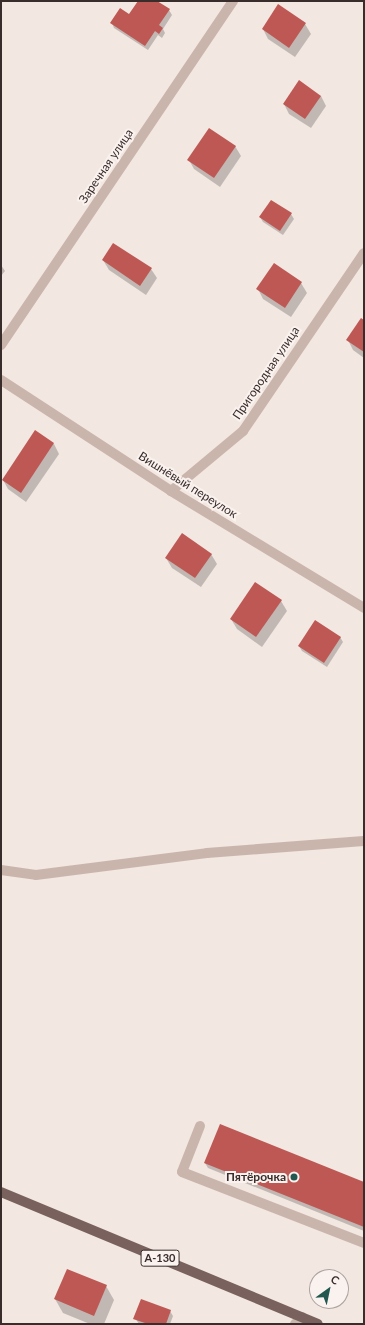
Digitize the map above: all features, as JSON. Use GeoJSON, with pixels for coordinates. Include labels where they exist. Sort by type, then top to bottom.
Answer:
{"type":"FeatureCollection","features":[{"type":"Feature","properties":{"kind":"main road","name":"А-130"},"geometry":{"type":"LineString","coordinates":[[1,1192],[299,1321],[318,1324]]}},
{"type":"Feature","properties":{"kind":"street","name":"Заречная улица"},"geometry":{"type":"LineString","coordinates":[[1,345],[233,1]]}},
{"type":"Feature","properties":{"kind":"street","name":"Пригородная улица"},"geometry":{"type":"LineString","coordinates":[[171,492],[242,431],[364,253]]}},
{"type":"Feature","properties":{"kind":"street","name":"Вишнёвый переулок"},"geometry":{"type":"LineString","coordinates":[[1,380],[171,492],[364,608]]}},
{"type":"Feature","properties":{"kind":"street"},"geometry":{"type":"LineString","coordinates":[[1,870],[36,876],[207,853],[364,841]]}},
{"type":"Feature","properties":{"kind":"street"},"geometry":{"type":"LineString","coordinates":[[200,1126],[182,1172],[364,1243]]}},
{"type":"Feature","properties":{"kind":"building"},"geometry":{"type":"Polygon","coordinates":[[[138,1],[157,1],[170,9],[159,25],[163,28],[159,34],[155,31],[145,46],[110,23],[120,8],[129,14],[138,1]]]}},
{"type":"Feature","properties":{"kind":"building"},"geometry":{"type":"Polygon","coordinates":[[[278,4],[306,23],[289,48],[262,29],[278,4]]]}},
{"type":"Feature","properties":{"kind":"building"},"geometry":{"type":"Polygon","coordinates":[[[299,80],[321,96],[305,119],[283,104],[299,80]]]}},
{"type":"Feature","properties":{"kind":"building"},"geometry":{"type":"Polygon","coordinates":[[[209,128],[236,146],[214,178],[187,160],[209,128]]]}},
{"type":"Feature","properties":{"kind":"building"},"geometry":{"type":"Polygon","coordinates":[[[271,200],[292,213],[280,231],[259,217],[271,200]]]}},
{"type":"Feature","properties":{"kind":"building"},"geometry":{"type":"Polygon","coordinates":[[[113,243],[152,268],[140,286],[102,260],[113,243]]]}},
{"type":"Feature","properties":{"kind":"building"},"geometry":{"type":"Polygon","coordinates":[[[274,263],[302,282],[285,308],[256,289],[274,263]]]}},
{"type":"Feature","properties":{"kind":"building"},"geometry":{"type":"Polygon","coordinates":[[[361,318],[364,320],[364,352],[346,340],[361,318]]]}},
{"type":"Feature","properties":{"kind":"building"},"geometry":{"type":"Polygon","coordinates":[[[35,430],[54,443],[21,493],[2,480],[35,430]]]}},
{"type":"Feature","properties":{"kind":"building"},"geometry":{"type":"Polygon","coordinates":[[[182,533],[212,554],[195,578],[165,558],[182,533]]]}},
{"type":"Feature","properties":{"kind":"building"},"geometry":{"type":"Polygon","coordinates":[[[255,582],[282,600],[256,637],[230,619],[255,582]]]}},
{"type":"Feature","properties":{"kind":"building"},"geometry":{"type":"Polygon","coordinates":[[[315,620],[341,637],[324,663],[298,646],[315,620]]]}},
{"type":"Feature","properties":{"kind":"building","name":"Пятёрочка"},"geometry":{"type":"Polygon","coordinates":[[[220,1124],[364,1182],[364,1227],[204,1163],[220,1124]]]}},
{"type":"Feature","properties":{"kind":"building"},"geometry":{"type":"Polygon","coordinates":[[[67,1269],[107,1285],[94,1316],[54,1299],[67,1269]]]}},
{"type":"Feature","properties":{"kind":"building"},"geometry":{"type":"Polygon","coordinates":[[[141,1299],[171,1310],[166,1324],[148,1324],[133,1319],[141,1299]]]}},
{"type":"Feature","properties":{"kind":"place","name":"Пятёрочка"},"geometry":{"type":"Point","coordinates":[294,1177]}}]}
